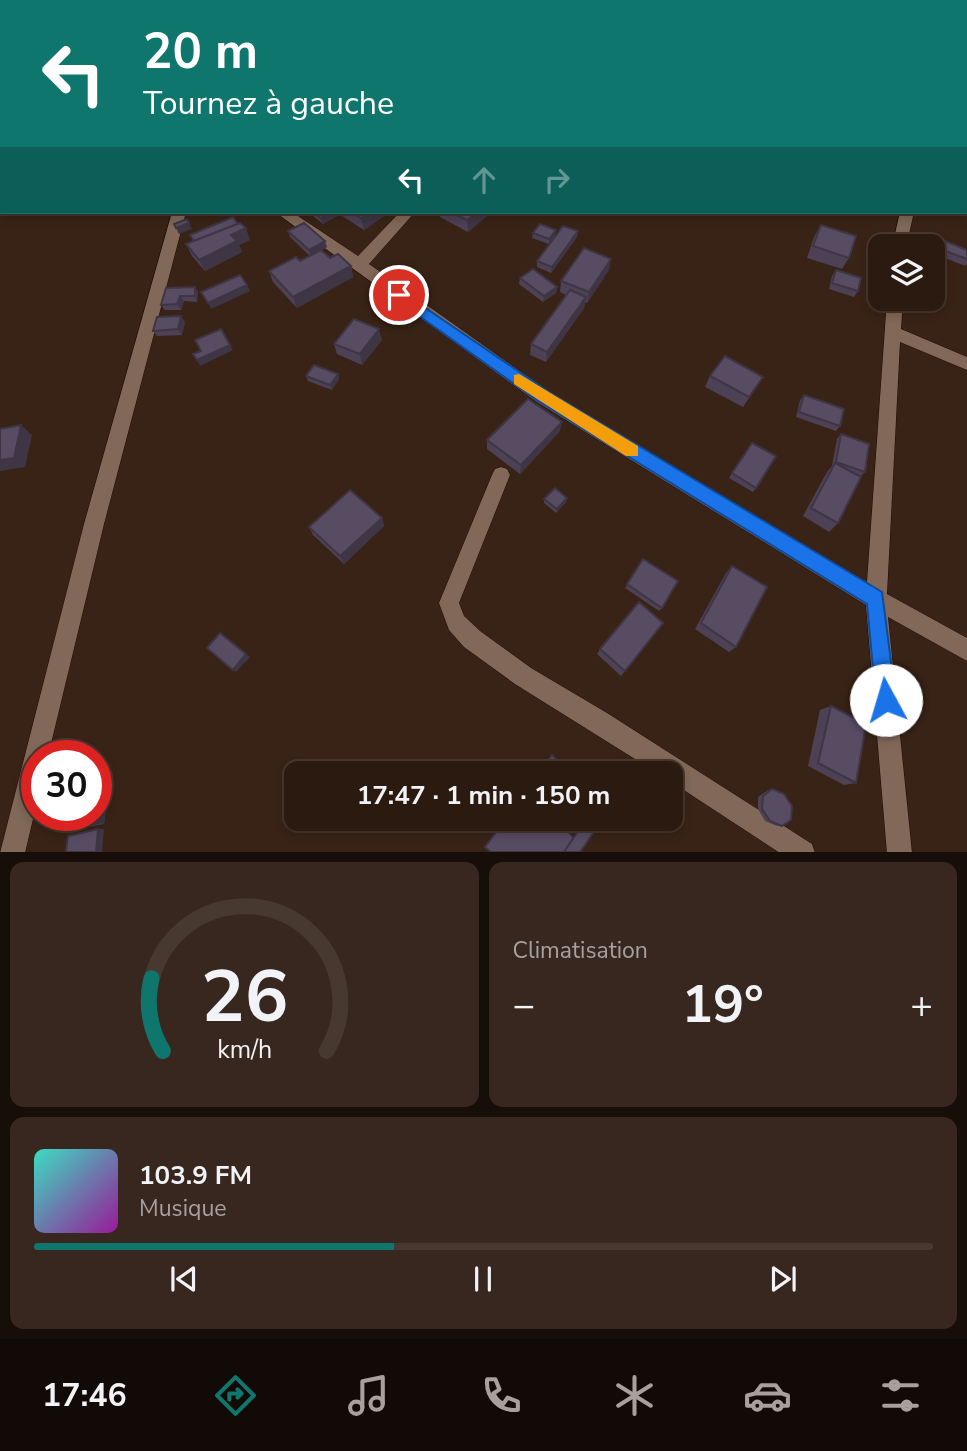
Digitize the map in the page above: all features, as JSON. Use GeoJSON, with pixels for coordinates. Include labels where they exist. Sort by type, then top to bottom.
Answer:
{"type":"FeatureCollection","features":[{"type":"Feature","properties":{"kind":"street"},"geometry":{"type":"LineString","coordinates":[[12,852],[94,524],[178,214]]}},
{"type":"Feature","properties":{"kind":"street"},"geometry":{"type":"LineString","coordinates":[[285,214],[316,233],[358,266],[543,397],[876,599],[967,650]]}},
{"type":"Feature","properties":{"kind":"street"},"geometry":{"type":"LineString","coordinates":[[358,266],[406,214]]}},
{"type":"Feature","properties":{"kind":"street"},"geometry":{"type":"LineString","coordinates":[[902,234],[907,214]]}},
{"type":"Feature","properties":{"kind":"street"},"geometry":{"type":"LineString","coordinates":[[894,311],[876,599],[900,852]]}},
{"type":"Feature","properties":{"kind":"street"},"geometry":{"type":"LineString","coordinates":[[893,332],[967,364]]}},
{"type":"Feature","properties":{"kind":"street"},"geometry":{"type":"LineString","coordinates":[[501,475],[449,603],[456,623],[472,639],[523,676],[599,721],[803,852]]}},
{"type":"Feature","properties":{"kind":"building"},"geometry":{"type":"Polygon","coordinates":[[[455,214],[475,214],[467,220],[455,214]]]}},
{"type":"Feature","properties":{"kind":"building"},"geometry":{"type":"Polygon","coordinates":[[[233,217],[238,224],[194,241],[190,235],[233,217]]]}},
{"type":"Feature","properties":{"kind":"building"},"geometry":{"type":"Polygon","coordinates":[[[187,219],[189,223],[176,228],[174,224],[187,219]]]}},
{"type":"Feature","properties":{"kind":"building"},"geometry":{"type":"Polygon","coordinates":[[[240,223],[246,228],[231,235],[237,241],[199,260],[186,244],[240,223]]]}},
{"type":"Feature","properties":{"kind":"building"},"geometry":{"type":"Polygon","coordinates":[[[304,223],[325,241],[309,250],[288,231],[304,223]]]}},
{"type":"Feature","properties":{"kind":"building"},"geometry":{"type":"Polygon","coordinates":[[[540,224],[556,230],[549,239],[533,233],[540,224]]]}},
{"type":"Feature","properties":{"kind":"building"},"geometry":{"type":"Polygon","coordinates":[[[821,225],[856,236],[849,258],[813,246],[821,225]]]}},
{"type":"Feature","properties":{"kind":"building"},"geometry":{"type":"Polygon","coordinates":[[[563,226],[578,231],[552,267],[537,261],[563,226]]]}},
{"type":"Feature","properties":{"kind":"building"},"geometry":{"type":"Polygon","coordinates":[[[945,241],[967,250],[967,259],[945,251],[945,241]]]}},
{"type":"Feature","properties":{"kind":"building"},"geometry":{"type":"Polygon","coordinates":[[[584,248],[611,259],[589,292],[561,281],[584,248]]]}},
{"type":"Feature","properties":{"kind":"building"},"geometry":{"type":"Polygon","coordinates":[[[321,250],[330,258],[338,254],[351,266],[293,297],[269,271],[296,257],[300,261],[321,250]]]}},
{"type":"Feature","properties":{"kind":"building"},"geometry":{"type":"Polygon","coordinates":[[[533,269],[557,287],[544,296],[520,278],[533,269]]]}},
{"type":"Feature","properties":{"kind":"building"},"geometry":{"type":"Polygon","coordinates":[[[836,270],[861,278],[858,291],[832,283],[836,270]]]}},
{"type":"Feature","properties":{"kind":"building"},"geometry":{"type":"Polygon","coordinates":[[[240,275],[247,285],[208,303],[201,292],[240,275]]]}},
{"type":"Feature","properties":{"kind":"building"},"geometry":{"type":"Polygon","coordinates":[[[195,287],[195,296],[180,296],[177,304],[161,305],[166,288],[195,287]]]}},
{"type":"Feature","properties":{"kind":"building"},"geometry":{"type":"Polygon","coordinates":[[[570,290],[586,297],[547,352],[531,344],[570,290]]]}},
{"type":"Feature","properties":{"kind":"building"},"geometry":{"type":"Polygon","coordinates":[[[181,316],[178,329],[153,331],[157,317],[181,316]]]}},
{"type":"Feature","properties":{"kind":"building"},"geometry":{"type":"Polygon","coordinates":[[[354,319],[379,329],[360,354],[334,344],[354,319]]]}},
{"type":"Feature","properties":{"kind":"building"},"geometry":{"type":"Polygon","coordinates":[[[221,329],[230,345],[197,360],[193,354],[201,351],[195,340],[221,329]]]}},
{"type":"Feature","properties":{"kind":"building"},"geometry":{"type":"Polygon","coordinates":[[[725,356],[763,377],[749,397],[710,376],[725,356]]]}},
{"type":"Feature","properties":{"kind":"building"},"geometry":{"type":"Polygon","coordinates":[[[314,365],[338,374],[330,385],[306,376],[314,365]]]}},
{"type":"Feature","properties":{"kind":"building"},"geometry":{"type":"Polygon","coordinates":[[[804,395],[844,409],[840,426],[799,412],[804,395]]]}},
{"type":"Feature","properties":{"kind":"building"},"geometry":{"type":"Polygon","coordinates":[[[528,399],[562,422],[521,465],[487,440],[528,399]]]}},
{"type":"Feature","properties":{"kind":"building"},"geometry":{"type":"Polygon","coordinates":[[[21,425],[14,458],[0,460],[0,429],[21,425]]]}},
{"type":"Feature","properties":{"kind":"building"},"geometry":{"type":"Polygon","coordinates":[[[841,434],[869,444],[865,472],[836,462],[841,434]]]}},
{"type":"Feature","properties":{"kind":"building"},"geometry":{"type":"Polygon","coordinates":[[[752,443],[776,456],[756,488],[732,473],[752,443]]]}},
{"type":"Feature","properties":{"kind":"building"},"geometry":{"type":"Polygon","coordinates":[[[835,463],[861,477],[838,523],[811,508],[835,463]]]}},
{"type":"Feature","properties":{"kind":"building"},"geometry":{"type":"Polygon","coordinates":[[[555,488],[567,498],[557,509],[544,499],[555,488]]]}},
{"type":"Feature","properties":{"kind":"building"},"geometry":{"type":"Polygon","coordinates":[[[350,490],[382,518],[340,556],[309,527],[350,490]]]}},
{"type":"Feature","properties":{"kind":"building"},"geometry":{"type":"Polygon","coordinates":[[[643,559],[678,581],[662,608],[627,584],[643,559]]]}},
{"type":"Feature","properties":{"kind":"building"},"geometry":{"type":"Polygon","coordinates":[[[732,566],[767,587],[736,647],[701,623],[732,566]]]}},
{"type":"Feature","properties":{"kind":"building"},"geometry":{"type":"Polygon","coordinates":[[[639,602],[663,623],[625,671],[600,649],[639,602]]]}},
{"type":"Feature","properties":{"kind":"building"},"geometry":{"type":"Polygon","coordinates":[[[220,633],[246,654],[233,670],[207,648],[220,633]]]}},
{"type":"Feature","properties":{"kind":"building"},"geometry":{"type":"Polygon","coordinates":[[[831,706],[866,724],[856,783],[818,763],[831,706]]]}},
{"type":"Feature","properties":{"kind":"building"},"geometry":{"type":"Polygon","coordinates":[[[772,789],[784,794],[792,806],[791,820],[782,826],[770,821],[762,809],[763,796],[772,789]]]}},
{"type":"Feature","properties":{"kind":"building"},"geometry":{"type":"Polygon","coordinates":[[[98,831],[96,852],[66,852],[68,836],[98,831]]]}},
{"type":"Feature","properties":{"kind":"building"},"geometry":{"type":"Polygon","coordinates":[[[497,831],[567,831],[574,838],[564,852],[491,852],[485,847],[497,831]]]}},
{"type":"Feature","properties":{"kind":"building"},"geometry":{"type":"Polygon","coordinates":[[[578,831],[595,831],[580,852],[564,852],[578,831]]]}},
{"type":"Feature","properties":{"kind":"slow traffic"},"geometry":{"type":"LineString","coordinates":[[519,380],[632,451]]}},
{"type":"Feature","properties":{"kind":"route"},"geometry":{"type":"LineString","coordinates":[[399,295],[543,397],[876,599],[886,700]]}}]}
